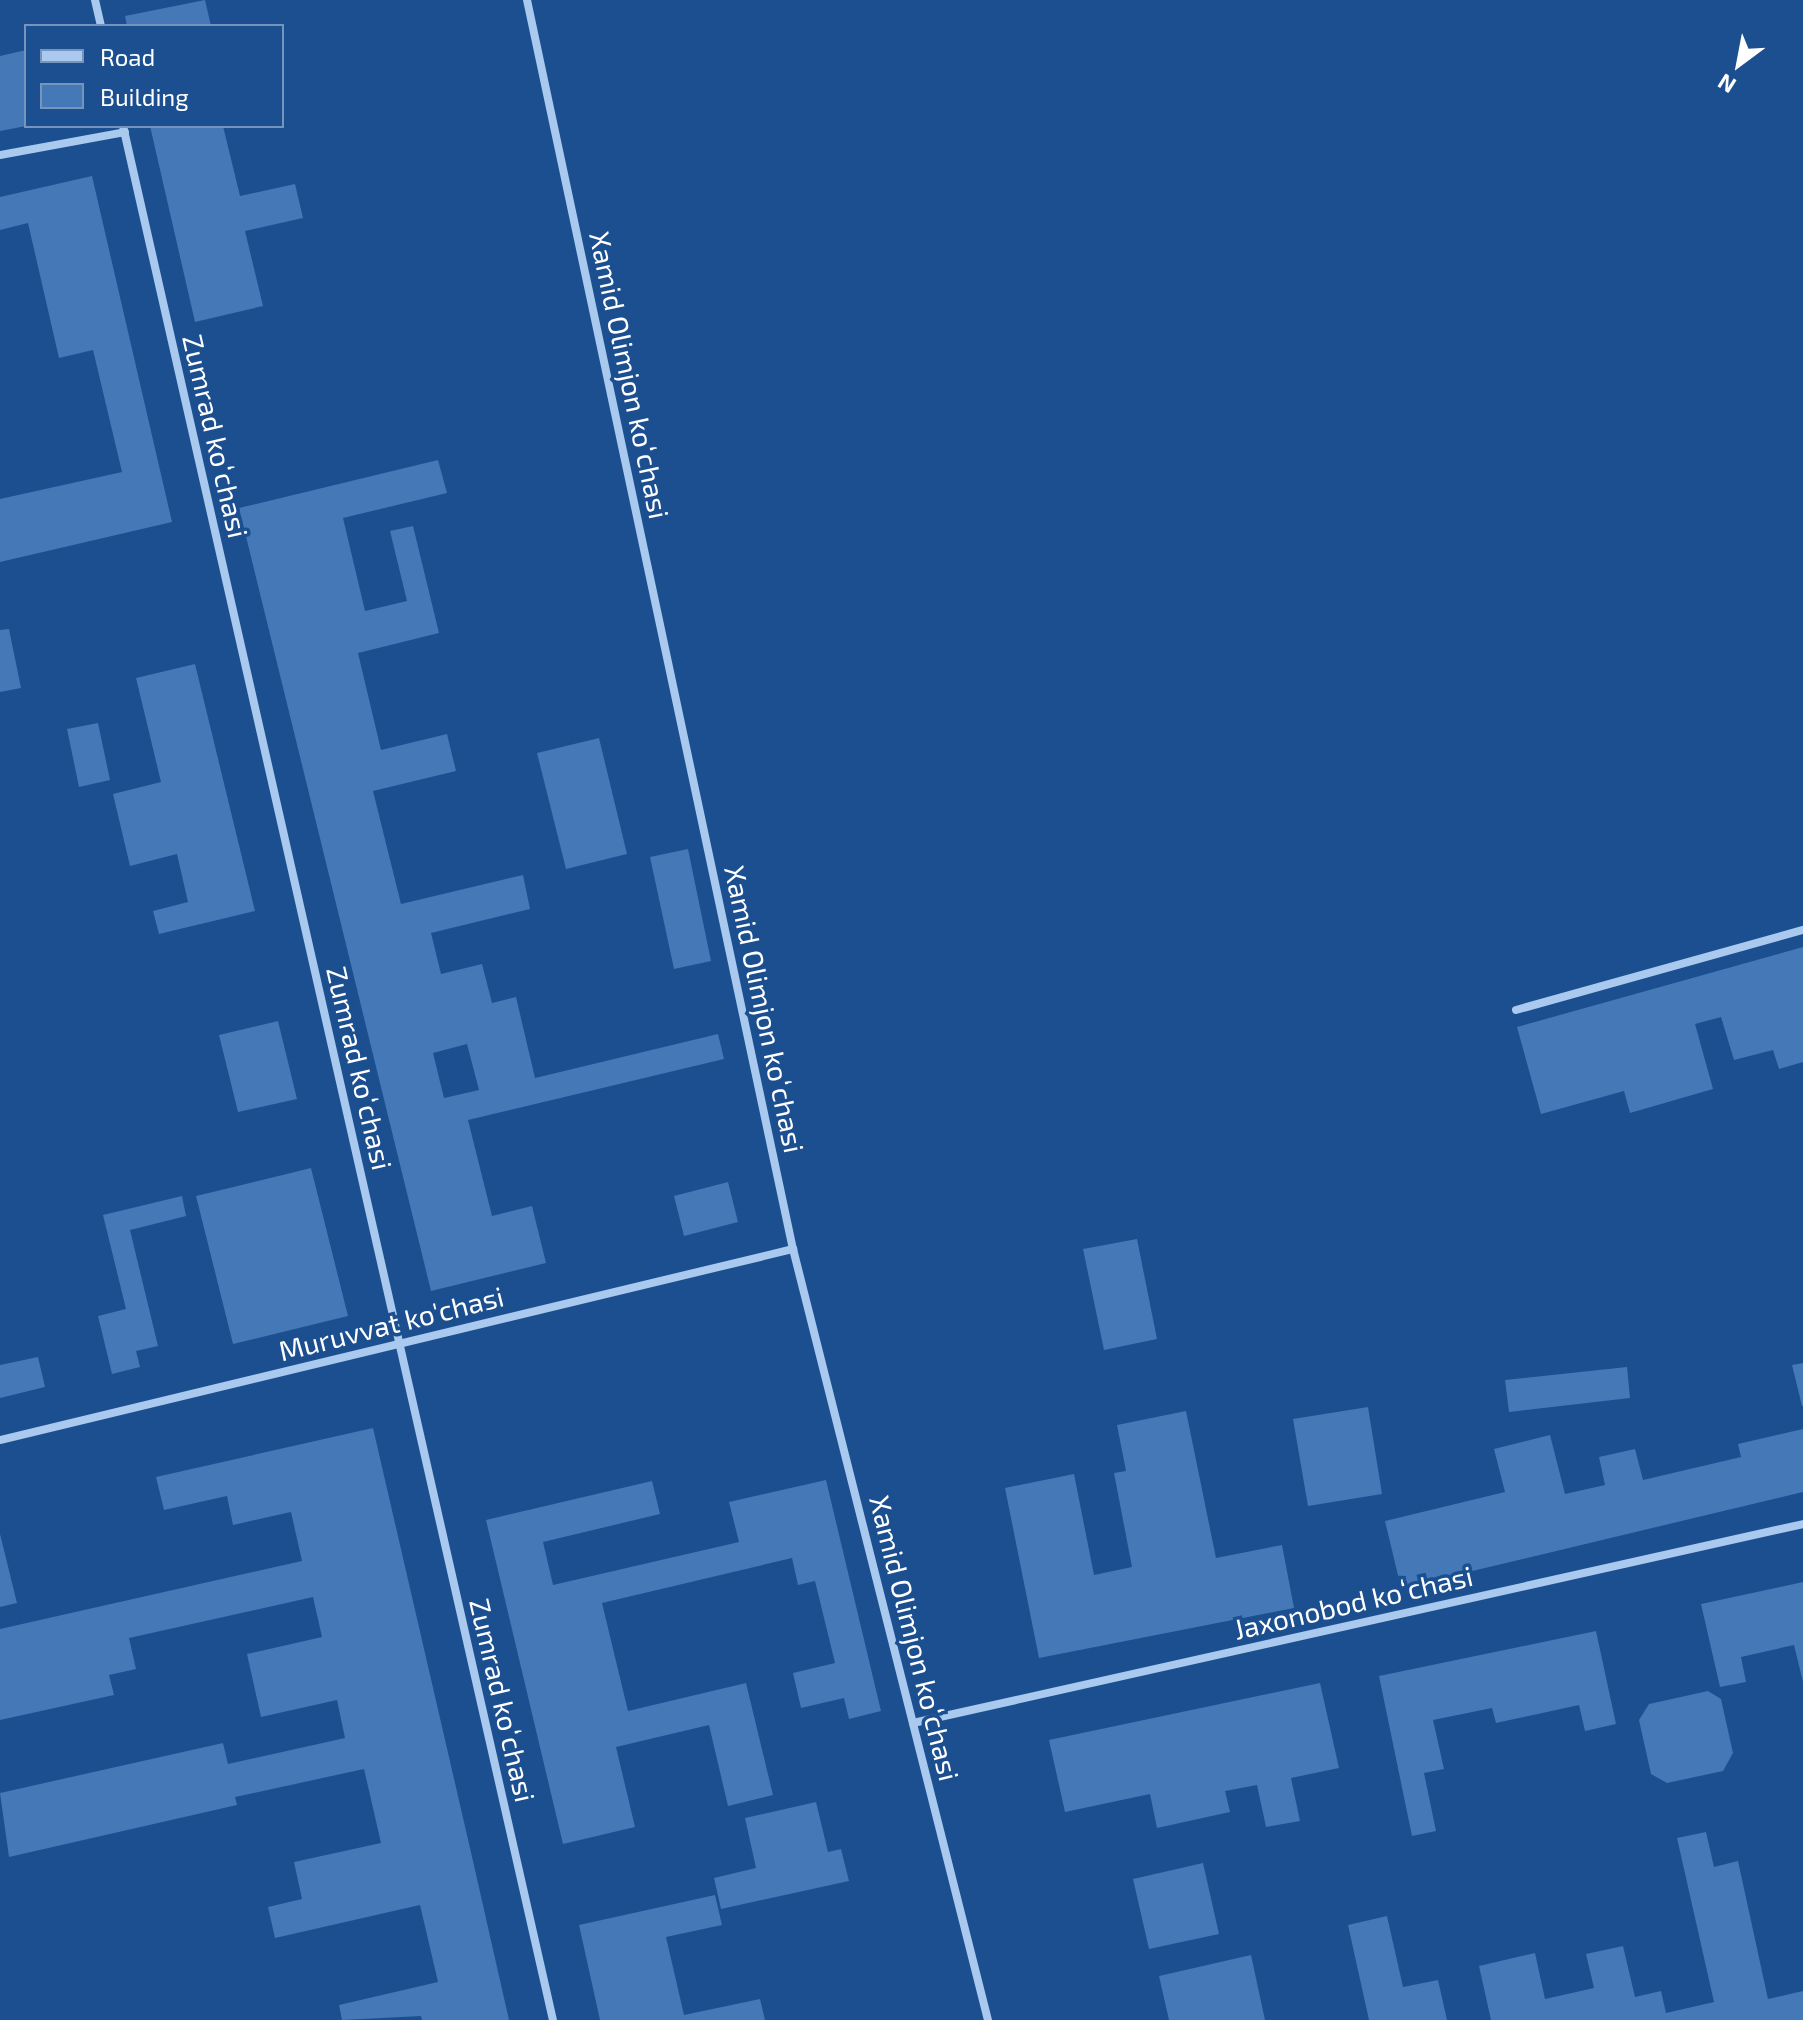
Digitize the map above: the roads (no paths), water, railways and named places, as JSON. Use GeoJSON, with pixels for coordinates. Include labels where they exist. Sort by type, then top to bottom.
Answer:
{"type":"FeatureCollection","features":[{"type":"Feature","properties":{"kind":"street"},"geometry":{"type":"LineString","coordinates":[[95,0],[101,24]]}},
{"type":"Feature","properties":{"kind":"street","name":"Xamid Olimjon koʻchasi"},"geometry":{"type":"LineString","coordinates":[[527,0],[793,1249],[988,2020]]}},
{"type":"Feature","properties":{"kind":"street"},"geometry":{"type":"LineString","coordinates":[[0,155],[124,129]]}},
{"type":"Feature","properties":{"kind":"street","name":"Zumrad koʻchasi"},"geometry":{"type":"LineString","coordinates":[[124,129],[553,2020]]}},
{"type":"Feature","properties":{"kind":"street"},"geometry":{"type":"LineString","coordinates":[[1516,1010],[1803,930]]}},
{"type":"Feature","properties":{"kind":"street","name":"Muruvvat ko'chasi"},"geometry":{"type":"LineString","coordinates":[[0,1440],[793,1249]]}},
{"type":"Feature","properties":{"kind":"street","name":"Jaxonobod koʻchasi"},"geometry":{"type":"LineString","coordinates":[[913,1723],[1803,1524]]}}]}
